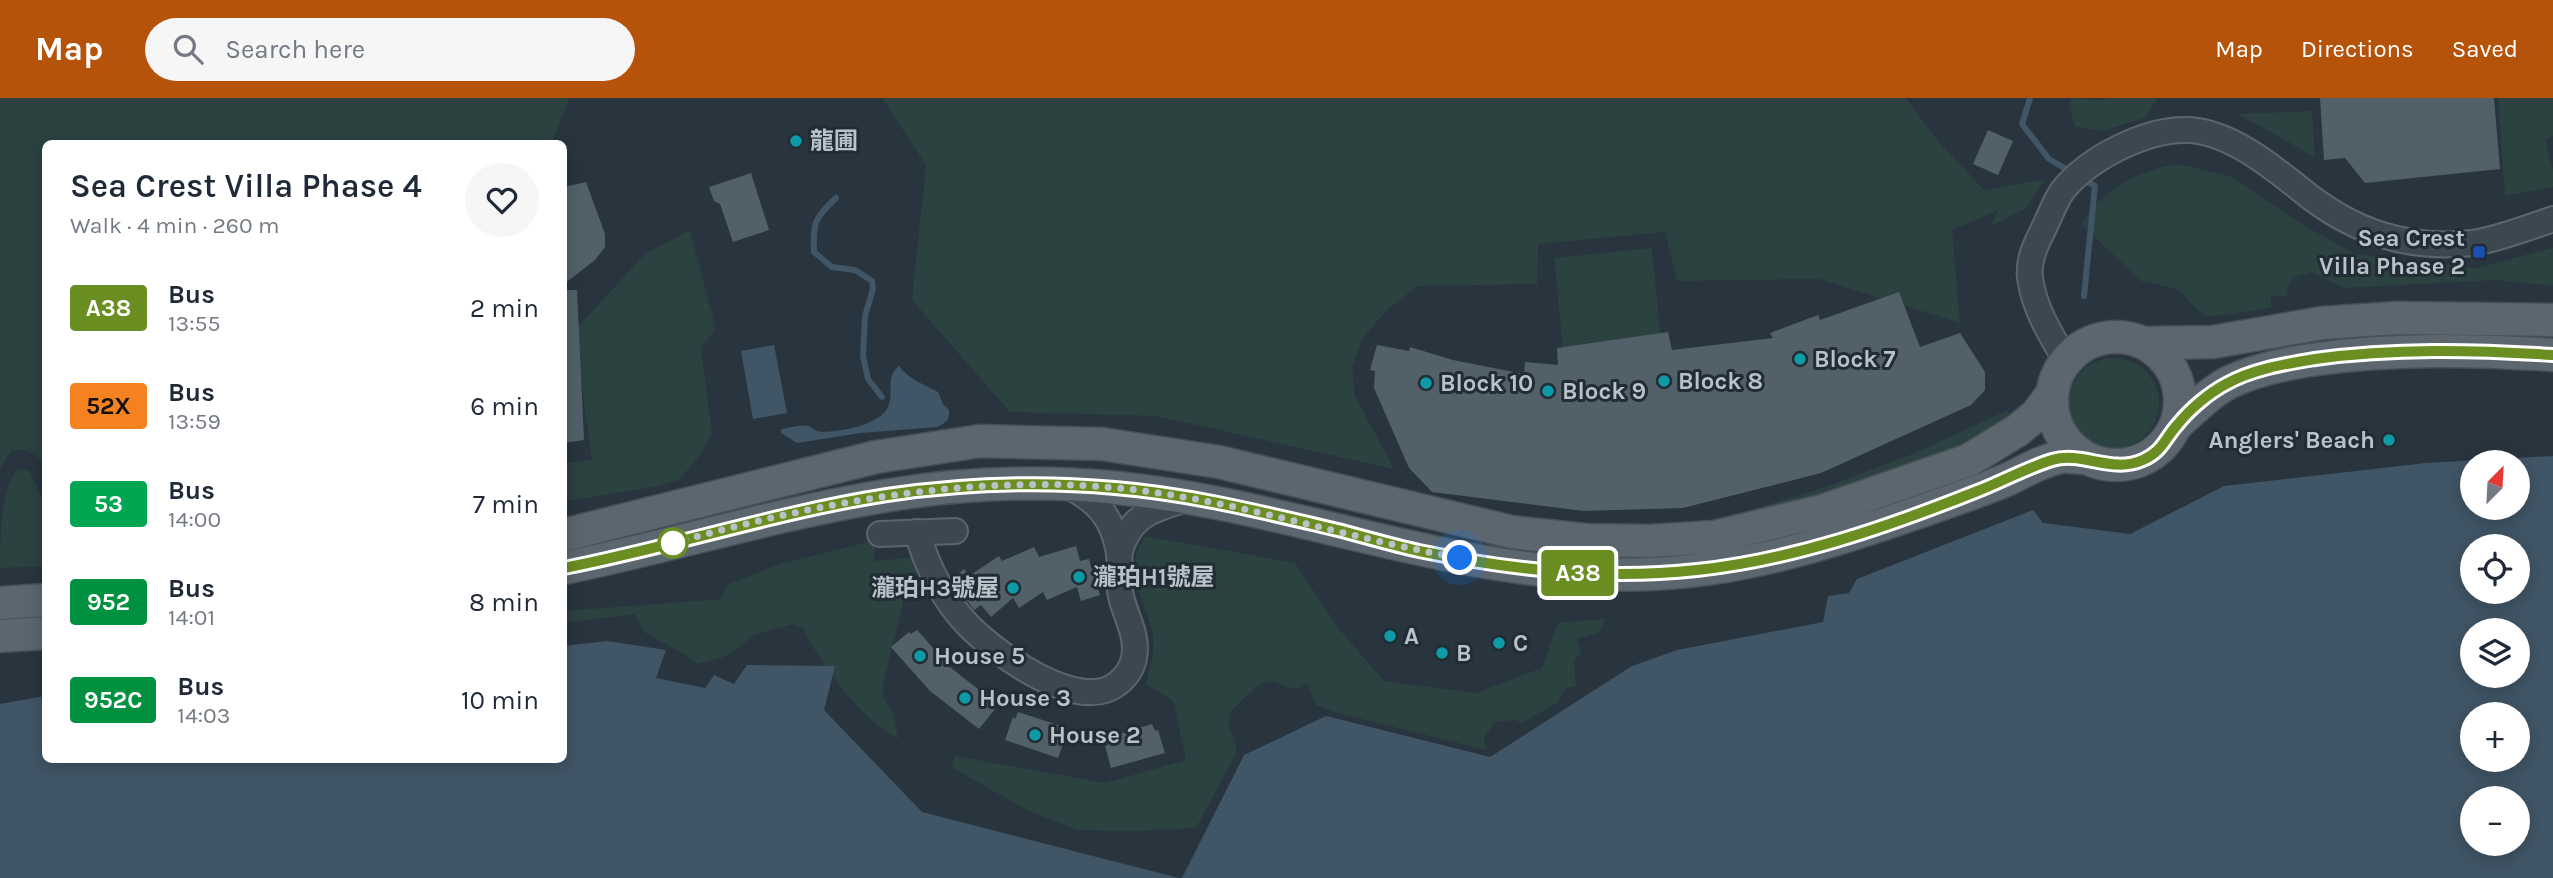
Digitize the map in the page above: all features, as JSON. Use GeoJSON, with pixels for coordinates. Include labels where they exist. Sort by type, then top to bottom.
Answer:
{"type":"FeatureCollection","features":[{"type":"Feature","properties":{"kind":"main road"},"geometry":{"type":"LineString","coordinates":[[2144,344],[2213,342],[2322,323],[2397,318],[2553,320]]}},
{"type":"Feature","properties":{"kind":"main road"},"geometry":{"type":"LineString","coordinates":[[2127,338],[2144,344],[2162,357],[2175,375],[2180,399],[2180,412],[2169,440],[2143,460],[2124,465],[2104,465],[2085,458],[2070,447],[2059,431],[2052,413],[2056,376],[2066,360],[2079,349],[2102,339],[2127,338]]}},
{"type":"Feature","properties":{"kind":"main road"},"geometry":{"type":"LineString","coordinates":[[2176,425],[2214,391],[2229,382],[2295,362],[2399,352],[2553,355]]}},
{"type":"Feature","properties":{"kind":"main road"},"geometry":{"type":"LineString","coordinates":[[567,534],[876,457],[980,441],[1102,444],[1219,462],[1512,532],[1585,540],[1649,541],[1714,537],[1822,511],[1969,460],[2018,430],[2036,415],[2052,394]]}},
{"type":"Feature","properties":{"kind":"main road"},"geometry":{"type":"LineString","coordinates":[[567,567],[791,515],[886,496],[982,486],[1067,484],[1191,498],[1414,550],[1506,567],[1553,573],[1649,574],[1726,567],[1801,550],[1971,494],[2044,462],[2062,457],[2085,458]]}},
{"type":"Feature","properties":{"kind":"main road"},"geometry":{"type":"LineString","coordinates":[[0,603],[42,600]]}},
{"type":"Feature","properties":{"kind":"main road"},"geometry":{"type":"LineString","coordinates":[[0,636],[42,634]]}},
{"type":"Feature","properties":{"kind":"street"},"geometry":{"type":"LineString","coordinates":[[2066,360],[2043,317],[2030,278],[2033,248],[2062,192],[2093,163],[2159,132],[2192,130],[2227,142],[2259,156],[2344,221],[2419,244],[2474,243],[2553,219]]}},
{"type":"Feature","properties":{"kind":"street"},"geometry":{"type":"LineString","coordinates":[[917,532],[923,553],[946,596],[979,636],[1010,660],[1046,680],[1081,691],[1099,692],[1113,687],[1125,677],[1133,664],[1135,642],[1120,591],[1119,554],[1113,531],[1103,510],[1091,498],[1067,484]]}},
{"type":"Feature","properties":{"kind":"street"},"geometry":{"type":"LineString","coordinates":[[1119,554],[1124,536],[1136,521],[1150,510],[1191,498]]}},
{"type":"Feature","properties":{"kind":"street"},"geometry":{"type":"LineString","coordinates":[[880,534],[955,531]]}},
{"type":"Feature","properties":{"kind":"green space"},"geometry":{"type":"Polygon","coordinates":[[[0,98],[569,98],[553,140],[42,140],[42,464],[27,451],[11,451],[0,468],[0,98]]]}},
{"type":"Feature","properties":{"kind":"green space"},"geometry":{"type":"Polygon","coordinates":[[[882,98],[1906,98],[1937,140],[1984,190],[2045,179],[2026,208],[1991,226],[1998,210],[1952,230],[1960,323],[1819,279],[1677,281],[1665,232],[1538,244],[1537,284],[1418,286],[1388,309],[1363,338],[1352,367],[1355,396],[1394,469],[1156,416],[1010,412],[912,300],[926,165],[882,98]]]}},
{"type":"Feature","properties":{"kind":"green space"},"geometry":{"type":"Polygon","coordinates":[[[2072,98],[2158,98],[2145,118],[2101,131],[2075,126],[2069,107],[2072,98]]]}},
{"type":"Feature","properties":{"kind":"green space"},"geometry":{"type":"Polygon","coordinates":[[[2498,98],[2553,98],[2553,136],[2545,140],[2553,170],[2553,187],[2505,196],[2498,98]]]}},
{"type":"Feature","properties":{"kind":"green space"},"geometry":{"type":"Polygon","coordinates":[[[2312,111],[2315,157],[2238,114],[2312,111]]]}},
{"type":"Feature","properties":{"kind":"green space"},"geometry":{"type":"Polygon","coordinates":[[[2178,164],[2230,176],[2300,223],[2355,254],[2475,268],[2553,248],[2553,286],[2495,280],[2344,288],[2312,272],[2294,277],[2286,289],[2288,295],[2270,297],[2272,308],[2208,317],[2195,308],[2180,290],[2141,281],[2082,225],[2099,202],[2122,184],[2150,171],[2178,164]]]}},
{"type":"Feature","properties":{"kind":"green space"},"geometry":{"type":"Polygon","coordinates":[[[690,230],[716,329],[701,347],[712,433],[700,455],[679,480],[654,487],[567,499],[567,463],[592,460],[574,331],[645,254],[690,230]]]}},
{"type":"Feature","properties":{"kind":"green space"},"geometry":{"type":"Polygon","coordinates":[[[1652,248],[1661,341],[1563,350],[1554,258],[1652,248]]]}},
{"type":"Feature","properties":{"kind":"green space"},"geometry":{"type":"Polygon","coordinates":[[[2114,358],[2131,362],[2146,371],[2155,386],[2159,403],[2155,420],[2146,435],[2131,444],[2114,448],[2097,444],[2082,435],[2073,420],[2069,403],[2073,386],[2082,371],[2097,362],[2114,358]]]}},
{"type":"Feature","properties":{"kind":"green space"},"geometry":{"type":"Polygon","coordinates":[[[2006,411],[2013,414],[1992,431],[1966,444],[1777,510],[1760,507],[1826,487],[1915,453],[2006,411]]]}},
{"type":"Feature","properties":{"kind":"green space"},"geometry":{"type":"Polygon","coordinates":[[[18,469],[29,470],[42,498],[42,566],[0,568],[4,501],[12,477],[18,469]]]}},
{"type":"Feature","properties":{"kind":"green space"},"geometry":{"type":"Polygon","coordinates":[[[1145,536],[1295,563],[1339,629],[1384,681],[1476,693],[1542,668],[1557,625],[1563,622],[1605,619],[1600,632],[1577,639],[1581,652],[1574,661],[1576,686],[1566,688],[1557,703],[1522,723],[1515,720],[1495,722],[1484,738],[1486,750],[1334,712],[1316,705],[1308,685],[1303,684],[1299,689],[1286,687],[1275,681],[1258,685],[1231,711],[1228,727],[1234,737],[1237,752],[1196,828],[1077,830],[1025,809],[951,767],[955,756],[1105,783],[1186,760],[1174,702],[1146,684],[1154,641],[1135,574],[1138,550],[1145,536]]]}},
{"type":"Feature","properties":{"kind":"green space"},"geometry":{"type":"Polygon","coordinates":[[[875,540],[874,561],[918,557],[915,579],[904,599],[882,688],[884,699],[893,712],[898,739],[869,718],[846,694],[807,638],[804,628],[793,624],[753,635],[723,657],[697,664],[644,632],[634,614],[567,623],[567,611],[722,599],[726,585],[783,563],[875,540]]]}},
{"type":"Feature","properties":{"kind":"water"},"geometry":{"type":"Polygon","coordinates":[[[774,345],[787,413],[753,419],[741,351],[774,345]]]}},
{"type":"Feature","properties":{"kind":"water"},"geometry":{"type":"Polygon","coordinates":[[[899,366],[912,378],[938,392],[949,410],[945,422],[937,427],[861,433],[797,443],[781,433],[781,429],[802,425],[821,432],[869,423],[888,407],[892,375],[899,366]]]}},
{"type":"Feature","properties":{"kind":"water"},"geometry":{"type":"Polygon","coordinates":[[[2553,456],[2553,878],[1182,878],[1244,755],[1326,716],[1490,757],[1632,666],[1677,650],[1823,622],[1828,596],[1849,593],[1857,579],[2033,510],[2043,523],[2130,534],[2224,486],[2460,461],[2460,520],[2530,520],[2530,457],[2553,456]]]}},
{"type":"Feature","properties":{"kind":"water"},"geometry":{"type":"Polygon","coordinates":[[[607,641],[666,650],[656,678],[705,688],[714,675],[734,684],[747,665],[835,666],[824,710],[922,812],[1179,878],[0,878],[0,704],[42,697],[42,763],[567,763],[567,646],[607,641]]]}},
{"type":"Feature","properties":{"kind":"building"},"geometry":{"type":"Polygon","coordinates":[[[2320,98],[2494,98],[2500,169],[2365,183],[2345,158],[2324,160],[2320,98]]]}},
{"type":"Feature","properties":{"kind":"building"},"geometry":{"type":"Polygon","coordinates":[[[1988,130],[2013,141],[1998,175],[1973,164],[1988,130]]]}},
{"type":"Feature","properties":{"kind":"building"},"geometry":{"type":"Polygon","coordinates":[[[751,173],[769,230],[733,242],[720,204],[714,201],[709,187],[751,173]]]}},
{"type":"Feature","properties":{"kind":"building"},"geometry":{"type":"Polygon","coordinates":[[[586,182],[605,234],[605,247],[595,260],[567,282],[567,186],[586,182]]]}},
{"type":"Feature","properties":{"kind":"building"},"geometry":{"type":"Polygon","coordinates":[[[567,290],[577,290],[584,440],[567,443],[567,290]]]}},
{"type":"Feature","properties":{"kind":"building"},"geometry":{"type":"Polygon","coordinates":[[[1899,292],[1920,347],[1960,333],[1985,372],[1985,390],[1971,405],[1821,473],[1683,508],[1584,511],[1432,492],[1409,468],[1374,388],[1375,371],[1370,370],[1377,345],[1409,351],[1410,347],[1453,360],[1524,374],[1525,362],[1558,365],[1557,348],[1668,332],[1672,350],[1773,338],[1770,333],[1818,315],[1820,320],[1899,292]]]}},
{"type":"Feature","properties":{"kind":"building"},"geometry":{"type":"Polygon","coordinates":[[[1076,546],[1080,561],[1089,559],[1100,595],[1081,601],[1077,587],[1047,600],[1043,592],[1019,608],[1013,598],[991,617],[981,605],[974,610],[952,579],[964,569],[969,576],[999,556],[1002,561],[1034,547],[1039,557],[1076,546]]]}},
{"type":"Feature","properties":{"kind":"building"},"geometry":{"type":"Polygon","coordinates":[[[917,630],[950,667],[998,705],[979,729],[930,691],[891,647],[909,632],[911,634],[917,630]]]}},
{"type":"Feature","properties":{"kind":"building","name":"House 2"},"geometry":{"type":"Polygon","coordinates":[[[1018,712],[1064,727],[1062,734],[1066,736],[1058,758],[1005,740],[1013,717],[1015,719],[1018,712]]]}},
{"type":"Feature","properties":{"kind":"building"},"geometry":{"type":"Polygon","coordinates":[[[1152,724],[1155,731],[1158,730],[1165,753],[1111,768],[1105,746],[1108,745],[1106,738],[1152,724]]]}},
{"type":"Feature","properties":{"kind":"waterway"},"geometry":{"type":"LineString","coordinates":[[2030,98],[2022,124],[2049,159],[2073,173]]}},
{"type":"Feature","properties":{"kind":"waterway"},"geometry":{"type":"LineString","coordinates":[[2082,179],[2095,186],[2084,296]]}},
{"type":"Feature","properties":{"kind":"waterway"},"geometry":{"type":"LineString","coordinates":[[836,198],[816,222],[814,252],[832,267],[855,270],[872,281],[873,289],[865,316],[863,356],[868,379],[882,397]]}},
{"type":"Feature","properties":{"kind":"bus line","name":"A38"},"geometry":{"type":"LineString","coordinates":[[567,567],[836,505],[936,489],[1028,484],[1119,488],[1191,498],[1414,550],[1553,573],[1649,574],[1726,567],[1838,539],[1971,494],[2044,462],[2062,457],[2085,458],[2104,465],[2124,465],[2143,460],[2160,449],[2169,440],[2176,425],[2214,391],[2229,382],[2267,369],[2295,362],[2377,353],[2516,352],[2553,355]]}},
{"type":"Feature","properties":{"kind":"place","name":"龍圃"},"geometry":{"type":"Point","coordinates":[796,141]}},
{"type":"Feature","properties":{"kind":"place","name":"Sea Crest Villa Phase 2"},"geometry":{"type":"Point","coordinates":[2479,252]}},
{"type":"Feature","properties":{"kind":"place","name":"Block 7"},"geometry":{"type":"Point","coordinates":[1800,359]}},
{"type":"Feature","properties":{"kind":"place","name":"Block 8"},"geometry":{"type":"Point","coordinates":[1664,381]}},
{"type":"Feature","properties":{"kind":"place","name":"Block 10"},"geometry":{"type":"Point","coordinates":[1426,383]}},
{"type":"Feature","properties":{"kind":"place","name":"Block 9"},"geometry":{"type":"Point","coordinates":[1548,391]}},
{"type":"Feature","properties":{"kind":"place","name":"Anglers' Beach"},"geometry":{"type":"Point","coordinates":[2389,440]}},
{"type":"Feature","properties":{"kind":"place","name":"瀧珀H1號屋"},"geometry":{"type":"Point","coordinates":[1079,577]}},
{"type":"Feature","properties":{"kind":"place","name":"瀧珀H3號屋"},"geometry":{"type":"Point","coordinates":[1013,588]}},
{"type":"Feature","properties":{"kind":"place","name":"A"},"geometry":{"type":"Point","coordinates":[1390,636]}},
{"type":"Feature","properties":{"kind":"place","name":"C"},"geometry":{"type":"Point","coordinates":[1499,643]}},
{"type":"Feature","properties":{"kind":"place","name":"B"},"geometry":{"type":"Point","coordinates":[1442,653]}},
{"type":"Feature","properties":{"kind":"place","name":"House 5"},"geometry":{"type":"Point","coordinates":[920,656]}},
{"type":"Feature","properties":{"kind":"place","name":"House 3"},"geometry":{"type":"Point","coordinates":[965,698]}},
{"type":"Feature","properties":{"kind":"place","name":"House 2"},"geometry":{"type":"Point","coordinates":[1035,735]}},
{"type":"Feature","properties":{"kind":"route"},"geometry":{"type":"LineString","coordinates":[[673,543],[886,496],[936,489],[1067,484],[1191,498],[1414,550],[1460,558]]}}]}
